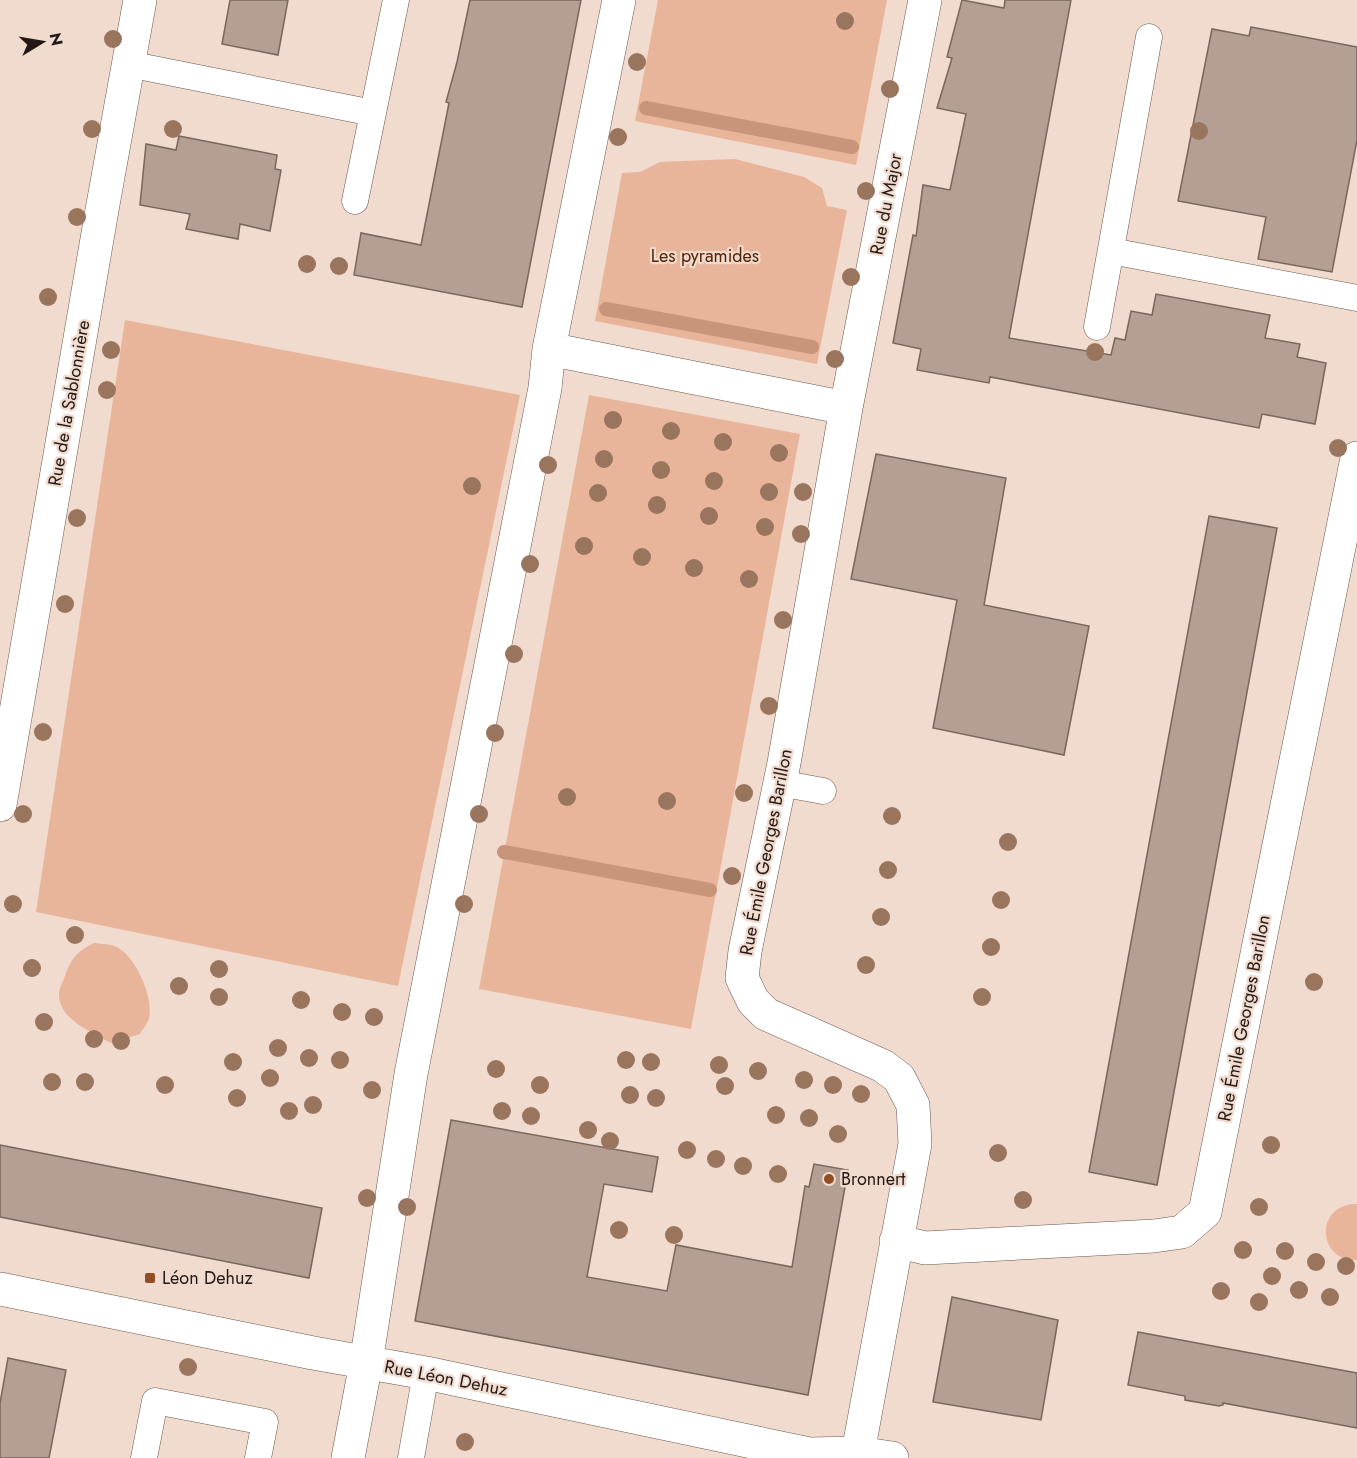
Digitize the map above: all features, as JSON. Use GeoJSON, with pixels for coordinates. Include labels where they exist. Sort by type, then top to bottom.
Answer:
{"type":"FeatureCollection","features":[{"type":"Feature","properties":{"kind":"street","name":"Rue de la Sablonnière"},"geometry":{"type":"LineString","coordinates":[[0,805],[140,0]]}},
{"type":"Feature","properties":{"kind":"street"},"geometry":{"type":"LineString","coordinates":[[348,1458],[366,1363],[411,1074],[545,388],[549,349],[619,0]]}},
{"type":"Feature","properties":{"kind":"street","name":"Rue du Major"},"geometry":{"type":"LineString","coordinates":[[846,408],[925,0]]}},
{"type":"Feature","properties":{"kind":"street"},"geometry":{"type":"LineString","coordinates":[[549,349],[846,408]]}},
{"type":"Feature","properties":{"kind":"street","name":"Rue Émile Georges Barillon"},"geometry":{"type":"LineString","coordinates":[[846,408],[742,978],[753,1001],[766,1014],[883,1066],[899,1078],[913,1105],[915,1144],[857,1456]]}},
{"type":"Feature","properties":{"kind":"street","name":"Rue Émile Georges Barillon"},"geometry":{"type":"LineString","coordinates":[[896,1241],[925,1248],[1154,1236],[1182,1232],[1205,1212],[1357,458]]}},
{"type":"Feature","properties":{"kind":"street","name":"Rue Léon Dehuz"},"geometry":{"type":"LineString","coordinates":[[0,1289],[426,1373],[809,1454],[892,1458]]}},
{"type":"Feature","properties":{"kind":"lane"},"geometry":{"type":"LineString","coordinates":[[355,201],[396,0]]}},
{"type":"Feature","properties":{"kind":"lane"},"geometry":{"type":"LineString","coordinates":[[1097,327],[1149,37]]}},
{"type":"Feature","properties":{"kind":"lane"},"geometry":{"type":"LineString","coordinates":[[128,64],[373,113]]}},
{"type":"Feature","properties":{"kind":"lane"},"geometry":{"type":"LineString","coordinates":[[1111,251],[1357,297]]}},
{"type":"Feature","properties":{"kind":"lane"},"geometry":{"type":"LineString","coordinates":[[779,783],[823,791]]}},
{"type":"Feature","properties":{"kind":"lane"},"geometry":{"type":"LineString","coordinates":[[411,1458],[426,1373]]}},
{"type":"Feature","properties":{"kind":"lane"},"geometry":{"type":"LineString","coordinates":[[144,1458],[155,1401],[265,1422],[258,1458]]}},
{"type":"Feature","properties":{"kind":"green space"},"geometry":{"type":"Polygon","coordinates":[[[658,0],[887,0],[856,165],[635,121],[658,0]]]}},
{"type":"Feature","properties":{"kind":"green space","name":"Les pyramides"},"geometry":{"type":"Polygon","coordinates":[[[735,159],[804,177],[822,188],[827,206],[847,210],[817,364],[595,321],[622,173],[640,172],[660,162],[735,159]]]}},
{"type":"Feature","properties":{"kind":"green space"},"geometry":{"type":"Polygon","coordinates":[[[125,320],[520,395],[398,986],[36,912],[125,320]]]}},
{"type":"Feature","properties":{"kind":"green space"},"geometry":{"type":"Polygon","coordinates":[[[589,395],[800,434],[691,1029],[479,989],[589,395]]]}},
{"type":"Feature","properties":{"kind":"green space"},"geometry":{"type":"Polygon","coordinates":[[[94,943],[117,947],[124,952],[137,969],[146,989],[150,1010],[148,1020],[140,1034],[111,1043],[86,1030],[64,1011],[59,994],[67,970],[79,952],[94,943]]]}},
{"type":"Feature","properties":{"kind":"green space"},"geometry":{"type":"Polygon","coordinates":[[[1357,1204],[1357,1260],[1344,1258],[1334,1252],[1328,1243],[1326,1232],[1328,1222],[1334,1213],[1343,1206],[1357,1204]]]}},
{"type":"Feature","properties":{"kind":"building"},"geometry":{"type":"Polygon","coordinates":[[[230,0],[288,0],[278,55],[222,44],[230,0]]]}},
{"type":"Feature","properties":{"kind":"building"},"geometry":{"type":"Polygon","coordinates":[[[470,0],[581,0],[522,307],[354,275],[361,233],[421,245],[449,103],[446,102],[470,0]]]}},
{"type":"Feature","properties":{"kind":"building"},"geometry":{"type":"Polygon","coordinates":[[[962,0],[1004,8],[1005,0],[1071,0],[1009,338],[1111,355],[1115,338],[1125,340],[1131,311],[1152,315],[1156,294],[1270,315],[1265,338],[1300,344],[1297,357],[1326,363],[1315,424],[1262,414],[1259,428],[990,377],[989,383],[917,370],[921,349],[893,343],[913,235],[916,236],[923,185],[950,190],[966,114],[937,108],[952,58],[947,57],[962,0]]]}},
{"type":"Feature","properties":{"kind":"building"},"geometry":{"type":"Polygon","coordinates":[[[1251,27],[1357,47],[1357,140],[1332,272],[1258,259],[1266,217],[1178,201],[1212,29],[1249,36],[1251,27]]]}},
{"type":"Feature","properties":{"kind":"building"},"geometry":{"type":"Polygon","coordinates":[[[179,136],[277,155],[275,169],[281,170],[270,231],[240,224],[238,239],[186,229],[190,214],[140,205],[146,144],[176,150],[179,136]]]}},
{"type":"Feature","properties":{"kind":"building"},"geometry":{"type":"Polygon","coordinates":[[[876,454],[1006,478],[984,605],[1089,626],[1064,755],[933,728],[957,600],[851,579],[876,454]]]}},
{"type":"Feature","properties":{"kind":"building"},"geometry":{"type":"Polygon","coordinates":[[[1209,516],[1277,528],[1157,1185],[1089,1172],[1209,516]]]}},
{"type":"Feature","properties":{"kind":"building"},"geometry":{"type":"Polygon","coordinates":[[[451,1120],[658,1157],[652,1192],[604,1184],[587,1277],[667,1291],[676,1245],[792,1267],[805,1186],[809,1187],[814,1164],[848,1170],[808,1395],[415,1321],[451,1120]]]}},
{"type":"Feature","properties":{"kind":"building"},"geometry":{"type":"Polygon","coordinates":[[[0,1145],[322,1208],[309,1278],[0,1217],[0,1145]]]}},
{"type":"Feature","properties":{"kind":"building"},"geometry":{"type":"Polygon","coordinates":[[[952,1297],[1058,1320],[1041,1420],[933,1402],[952,1297]]]}},
{"type":"Feature","properties":{"kind":"building"},"geometry":{"type":"Polygon","coordinates":[[[1138,1332],[1357,1373],[1357,1428],[1223,1403],[1219,1406],[1185,1400],[1185,1396],[1128,1385],[1138,1332]]]}},
{"type":"Feature","properties":{"kind":"building"},"geometry":{"type":"Polygon","coordinates":[[[8,1358],[66,1370],[49,1458],[0,1458],[0,1403],[8,1358]]]}},
{"type":"Feature","properties":{"kind":"waterway"},"geometry":{"type":"LineString","coordinates":[[646,108],[852,147]]}},
{"type":"Feature","properties":{"kind":"waterway"},"geometry":{"type":"LineString","coordinates":[[606,309],[812,347]]}},
{"type":"Feature","properties":{"kind":"waterway"},"geometry":{"type":"LineString","coordinates":[[504,852],[710,890]]}},
{"type":"Feature","properties":{"kind":"place","name":"Bronnert"},"geometry":{"type":"Point","coordinates":[829,1179]}},
{"type":"Feature","properties":{"kind":"place","name":"Léon Dehuz"},"geometry":{"type":"Point","coordinates":[150,1278]}}]}
